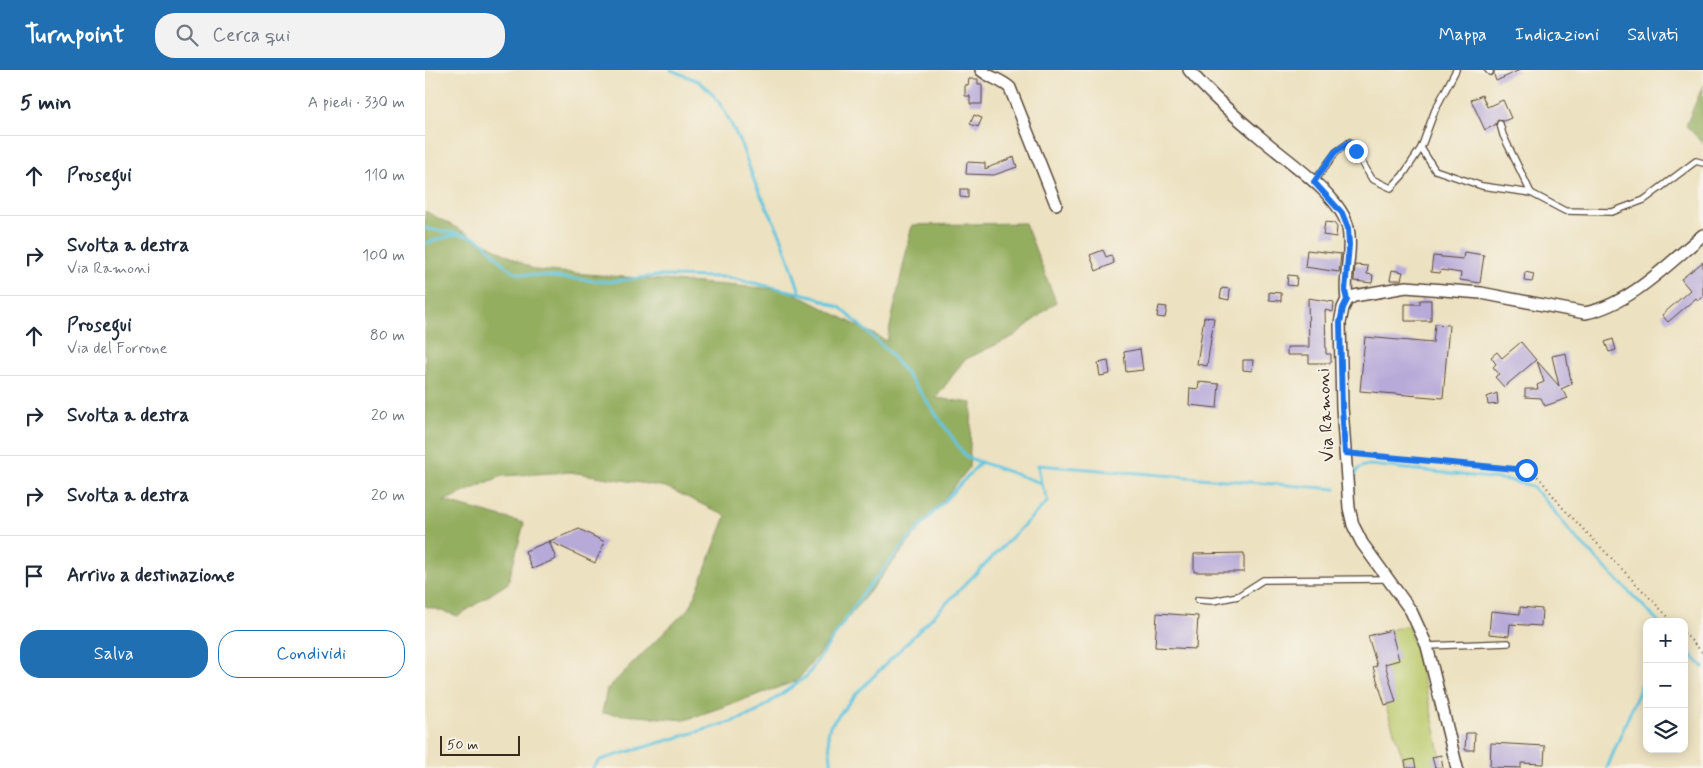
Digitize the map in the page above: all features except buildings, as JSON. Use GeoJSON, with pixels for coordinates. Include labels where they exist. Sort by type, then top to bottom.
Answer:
{"type":"FeatureCollection","features":[{"type":"Feature","properties":{"kind":"street"},"geometry":{"type":"LineString","coordinates":[[981,70],[1003,81],[1010,88],[1056,204]]}},
{"type":"Feature","properties":{"kind":"street","name":"Via Ramoni"},"geometry":{"type":"LineString","coordinates":[[1189,70],[1201,84],[1262,139],[1314,182],[1342,213],[1348,228],[1349,245],[1345,291],[1347,300],[1340,323],[1342,407],[1349,508],[1353,525],[1362,543],[1386,579],[1411,611],[1427,646],[1457,768]]}},
{"type":"Feature","properties":{"kind":"street"},"geometry":{"type":"LineString","coordinates":[[1347,300],[1354,296],[1406,287],[1481,292],[1585,313],[1601,310],[1629,296],[1703,235]]}},
{"type":"Feature","properties":{"kind":"lane"},"geometry":{"type":"LineString","coordinates":[[1314,182],[1335,152],[1350,142],[1372,178],[1391,188],[1403,176],[1421,148],[1435,110],[1456,70]]}},
{"type":"Feature","properties":{"kind":"lane"},"geometry":{"type":"LineString","coordinates":[[1500,124],[1503,135],[1531,193]]}},
{"type":"Feature","properties":{"kind":"lane"},"geometry":{"type":"LineString","coordinates":[[1421,148],[1435,170],[1482,186],[1531,193],[1565,211],[1612,212],[1645,200],[1696,161],[1703,163]]}},
{"type":"Feature","properties":{"kind":"lane"},"geometry":{"type":"LineString","coordinates":[[1198,600],[1213,601],[1238,596],[1263,580],[1386,579]]}},
{"type":"Feature","properties":{"kind":"lane"},"geometry":{"type":"LineString","coordinates":[[1427,646],[1508,643]]}},
{"type":"Feature","properties":{"kind":"path"},"geometry":{"type":"LineString","coordinates":[[1345,453],[1526,470],[1535,474],[1562,507],[1669,618]]}},
{"type":"Feature","properties":{"kind":"path"},"geometry":{"type":"LineString","coordinates":[[1688,637],[1703,653]]}},
{"type":"Feature","properties":{"kind":"green space"},"geometry":{"type":"Polygon","coordinates":[[[1703,85],[1703,143],[1686,126],[1703,85]]]}},
{"type":"Feature","properties":{"kind":"green space"},"geometry":{"type":"Polygon","coordinates":[[[425,211],[535,270],[788,290],[887,341],[912,225],[1025,223],[1056,302],[1014,336],[964,360],[936,398],[972,403],[969,468],[797,681],[685,720],[602,713],[607,689],[691,606],[726,516],[666,487],[570,472],[502,476],[444,501],[524,523],[508,583],[458,616],[425,606],[425,211]]]}},
{"type":"Feature","properties":{"kind":"green space"},"geometry":{"type":"Polygon","coordinates":[[[1408,625],[1430,706],[1443,768],[1406,768],[1373,667],[1377,666],[1368,636],[1408,625]]]}},
{"type":"Feature","properties":{"kind":"waterway"},"geometry":{"type":"LineString","coordinates":[[671,70],[698,81],[712,93],[724,110],[741,144],[755,183],[781,236],[800,292]]}},
{"type":"Feature","properties":{"kind":"waterway"},"geometry":{"type":"LineString","coordinates":[[425,228],[473,237],[485,244],[508,268],[521,274],[608,282],[656,276],[726,277],[813,296],[841,308],[889,352],[921,393],[966,457],[1041,483]]}},
{"type":"Feature","properties":{"kind":"waterway"},"geometry":{"type":"LineString","coordinates":[[425,243],[455,235]]}},
{"type":"Feature","properties":{"kind":"waterway"},"geometry":{"type":"LineString","coordinates":[[593,768],[600,760],[731,722],[755,713],[807,676],[865,591],[917,530],[981,462]]}},
{"type":"Feature","properties":{"kind":"waterway"},"geometry":{"type":"LineString","coordinates":[[832,768],[828,735],[830,726],[856,694],[1048,501],[1041,483],[1038,465],[1336,489]]}},
{"type":"Feature","properties":{"kind":"waterway"},"geometry":{"type":"LineString","coordinates":[[1354,490],[1355,476],[1358,469],[1371,465],[1508,480],[1531,486],[1546,501],[1573,535],[1655,618]]}},
{"type":"Feature","properties":{"kind":"waterway"},"geometry":{"type":"LineString","coordinates":[[1688,652],[1703,667]]}},
{"type":"Feature","properties":{"kind":"waterway"},"geometry":{"type":"LineString","coordinates":[[1607,768],[1643,682]]}},
{"type":"Feature","properties":{"kind":"route"},"geometry":{"type":"LineString","coordinates":[[1356,151],[1350,142],[1335,152],[1314,182],[1342,213],[1348,228],[1349,245],[1345,291],[1347,300],[1340,323],[1345,453],[1526,470]]}}]}
